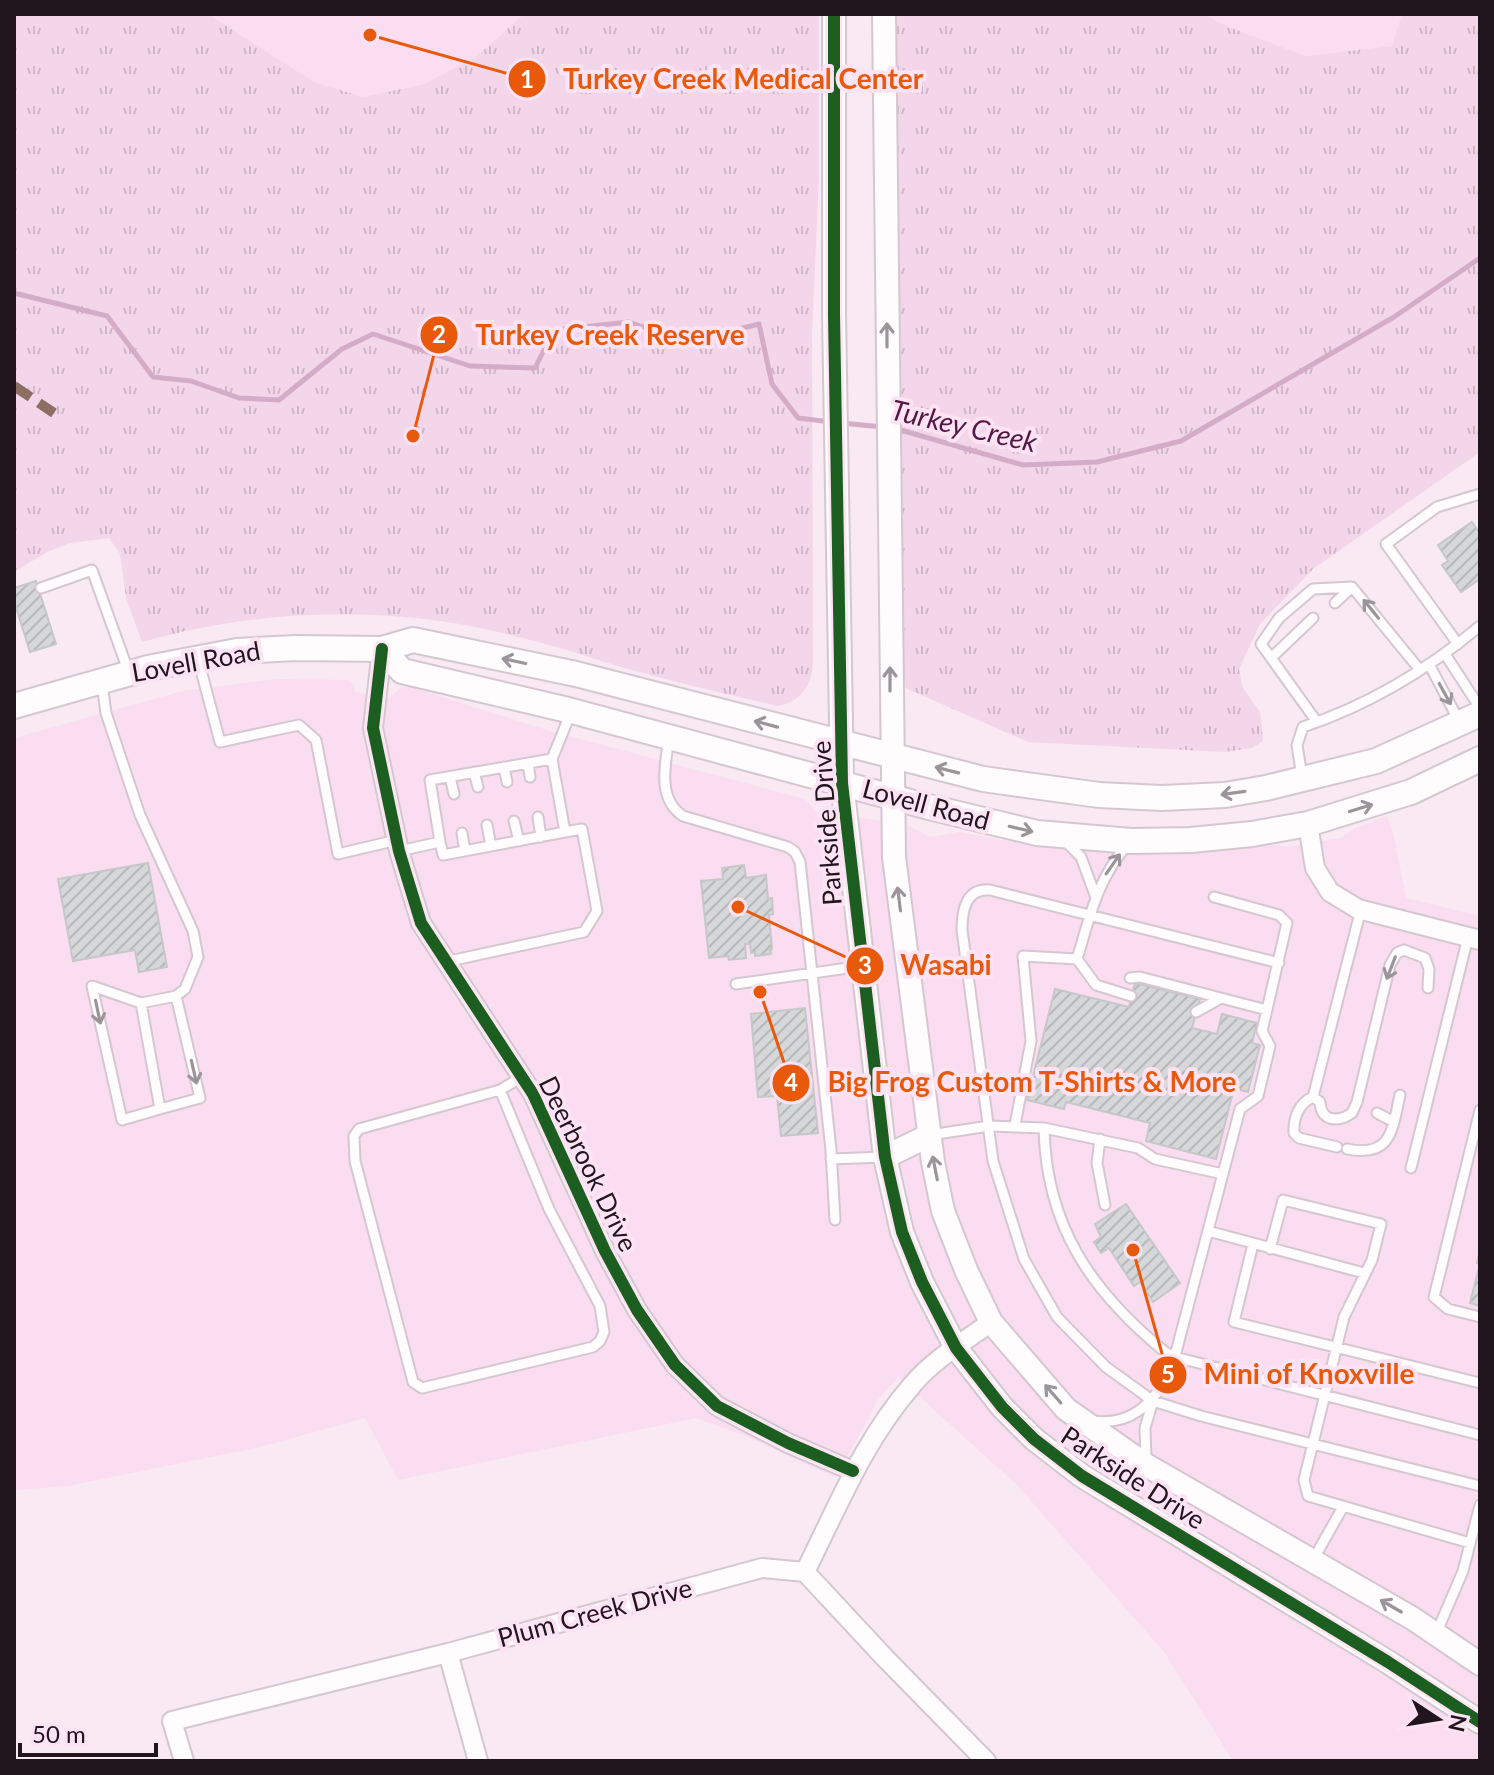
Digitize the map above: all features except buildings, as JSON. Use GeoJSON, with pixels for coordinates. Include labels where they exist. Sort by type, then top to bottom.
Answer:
{"type":"FeatureCollection","features":[{"type":"Feature","properties":{"kind":"main road","name":"Lovell Road"},"geometry":{"type":"LineString","coordinates":[[14,706],[129,673],[237,651],[382,649],[413,640],[546,668],[891,757],[1010,784],[1139,798],[1225,795],[1302,780],[1376,761],[1473,715]]}},
{"type":"Feature","properties":{"kind":"main road","name":"Lovell Road"},"geometry":{"type":"LineString","coordinates":[[382,649],[402,671],[572,711],[1037,833],[1131,841],[1206,838],[1308,824],[1411,792],[1480,759]]}},
{"type":"Feature","properties":{"kind":"main road"},"geometry":{"type":"LineString","coordinates":[[1302,780],[1308,824]]}},
{"type":"Feature","properties":{"kind":"street","name":"Parkside Drive"},"geometry":{"type":"LineString","coordinates":[[834,14],[842,783],[885,1157],[902,1232],[922,1282],[956,1348],[1034,1439],[1082,1476],[1388,1662],[1480,1722]]}},
{"type":"Feature","properties":{"kind":"street","name":"Parkside Drive"},"geometry":{"type":"LineString","coordinates":[[884,14],[894,857],[930,1135],[943,1211],[991,1322],[1066,1409],[1146,1465],[1436,1634],[1480,1664]]}},
{"type":"Feature","properties":{"kind":"street","name":"Deerbrook Drive"},"geometry":{"type":"LineString","coordinates":[[382,649],[373,728],[398,845],[421,923],[533,1094],[605,1251],[637,1310],[675,1365],[717,1406],[788,1443],[853,1471]]}},
{"type":"Feature","properties":{"kind":"street"},"geometry":{"type":"LineString","coordinates":[[1308,824],[1315,868],[1330,892],[1361,909],[1474,938]]}},
{"type":"Feature","properties":{"kind":"street"},"geometry":{"type":"LineString","coordinates":[[885,1157],[930,1135]]}},
{"type":"Feature","properties":{"kind":"street"},"geometry":{"type":"LineString","coordinates":[[986,1761],[805,1572],[853,1471],[878,1429],[915,1381],[991,1322]]}},
{"type":"Feature","properties":{"kind":"street","name":"Plum Creek Drive"},"geometry":{"type":"LineString","coordinates":[[184,1761],[172,1721],[448,1653],[762,1568],[805,1572]]}},
{"type":"Feature","properties":{"kind":"street"},"geometry":{"type":"LineString","coordinates":[[448,1653],[478,1761]]}},
{"type":"Feature","properties":{"kind":"lane"},"geometry":{"type":"LineString","coordinates":[[1458,644],[1386,544],[1437,507],[1480,494]]}},
{"type":"Feature","properties":{"kind":"lane"},"geometry":{"type":"LineString","coordinates":[[41,588],[92,570],[129,673]]}},
{"type":"Feature","properties":{"kind":"lane"},"geometry":{"type":"LineString","coordinates":[[1335,603],[1352,587]]}},
{"type":"Feature","properties":{"kind":"lane"},"geometry":{"type":"LineString","coordinates":[[1317,722],[1261,644],[1279,618],[1313,589],[1352,587]]}},
{"type":"Feature","properties":{"kind":"lane"},"geometry":{"type":"LineString","coordinates":[[1352,587],[1424,667],[1473,715]]}},
{"type":"Feature","properties":{"kind":"lane"},"geometry":{"type":"LineString","coordinates":[[1271,658],[1313,618]]}},
{"type":"Feature","properties":{"kind":"lane"},"geometry":{"type":"LineString","coordinates":[[1302,780],[1297,745],[1303,727],[1342,714],[1377,697],[1445,654],[1480,626]]}},
{"type":"Feature","properties":{"kind":"lane"},"geometry":{"type":"LineString","coordinates":[[1445,654],[1473,715]]}},
{"type":"Feature","properties":{"kind":"lane"},"geometry":{"type":"LineString","coordinates":[[198,658],[220,742],[299,725],[316,740],[338,854],[440,842]]}},
{"type":"Feature","properties":{"kind":"lane"},"geometry":{"type":"LineString","coordinates":[[102,681],[106,713],[140,815],[193,931],[198,957],[185,989],[176,996],[141,1003],[92,986],[122,1120],[200,1098],[176,996]]}},
{"type":"Feature","properties":{"kind":"lane"},"geometry":{"type":"LineString","coordinates":[[565,832],[552,759],[572,711]]}},
{"type":"Feature","properties":{"kind":"lane"},"geometry":{"type":"LineString","coordinates":[[669,738],[665,778],[667,798],[674,810],[683,816],[788,847],[800,862],[835,1220]]}},
{"type":"Feature","properties":{"kind":"lane"},"geometry":{"type":"LineString","coordinates":[[445,962],[584,932],[597,911],[582,829],[443,855],[430,780],[552,759]]}},
{"type":"Feature","properties":{"kind":"lane"},"geometry":{"type":"LineString","coordinates":[[528,763],[530,777]]}},
{"type":"Feature","properties":{"kind":"lane"},"geometry":{"type":"LineString","coordinates":[[504,767],[507,782]]}},
{"type":"Feature","properties":{"kind":"lane"},"geometry":{"type":"LineString","coordinates":[[474,772],[478,787]]}},
{"type":"Feature","properties":{"kind":"lane"},"geometry":{"type":"LineString","coordinates":[[450,777],[454,794]]}},
{"type":"Feature","properties":{"kind":"lane"},"geometry":{"type":"LineString","coordinates":[[538,817],[541,837]]}},
{"type":"Feature","properties":{"kind":"lane"},"geometry":{"type":"LineString","coordinates":[[514,821],[519,841]]}},
{"type":"Feature","properties":{"kind":"lane"},"geometry":{"type":"LineString","coordinates":[[487,825],[491,846]]}},
{"type":"Feature","properties":{"kind":"lane"},"geometry":{"type":"LineString","coordinates":[[462,833],[465,851]]}},
{"type":"Feature","properties":{"kind":"lane"},"geometry":{"type":"LineString","coordinates":[[1058,835],[1081,857],[1095,895]]}},
{"type":"Feature","properties":{"kind":"lane"},"geometry":{"type":"LineString","coordinates":[[1077,959],[1095,895],[1111,863],[1131,841]]}},
{"type":"Feature","properties":{"kind":"lane"},"geometry":{"type":"LineString","coordinates":[[1279,963],[981,889],[971,895],[963,909],[962,930],[993,1161],[1024,1259],[1057,1317],[1106,1367],[1153,1401],[1201,1416],[1480,1486]]}},
{"type":"Feature","properties":{"kind":"lane"},"geometry":{"type":"LineString","coordinates":[[1146,1465],[1145,1428],[1153,1401],[1170,1375],[1240,1109],[1258,1096],[1270,1046],[1262,1031],[1287,923],[1279,915],[1214,897]]}},
{"type":"Feature","properties":{"kind":"lane"},"geometry":{"type":"LineString","coordinates":[[1361,909],[1313,1097],[1301,1104],[1294,1133],[1299,1138],[1365,1153],[1378,1149],[1388,1140],[1400,1095]]}},
{"type":"Feature","properties":{"kind":"lane"},"geometry":{"type":"LineString","coordinates":[[1411,1168],[1474,938]]}},
{"type":"Feature","properties":{"kind":"lane"},"geometry":{"type":"LineString","coordinates":[[1313,1097],[1320,1102],[1320,1111],[1326,1117],[1334,1119],[1352,1113],[1390,965],[1397,953],[1404,950],[1425,958],[1429,969],[1428,988]]}},
{"type":"Feature","properties":{"kind":"lane"},"geometry":{"type":"LineString","coordinates":[[1015,1125],[1031,1041],[1023,956],[1077,959]]}},
{"type":"Feature","properties":{"kind":"lane"},"geometry":{"type":"LineString","coordinates":[[1077,959],[1096,985],[1131,996]]}},
{"type":"Feature","properties":{"kind":"lane"},"geometry":{"type":"LineString","coordinates":[[736,984],[862,966]]}},
{"type":"Feature","properties":{"kind":"lane"},"geometry":{"type":"LineString","coordinates":[[1130,978],[1140,977],[1267,1010]]}},
{"type":"Feature","properties":{"kind":"lane"},"geometry":{"type":"LineString","coordinates":[[1196,1012],[1221,998]]}},
{"type":"Feature","properties":{"kind":"lane"},"geometry":{"type":"LineString","coordinates":[[141,1003],[160,1109]]}},
{"type":"Feature","properties":{"kind":"lane"},"geometry":{"type":"LineString","coordinates":[[500,1090],[549,1209],[600,1306],[604,1332],[593,1347],[422,1388],[413,1382],[355,1161],[354,1136],[359,1129],[500,1090],[522,1077]]}},
{"type":"Feature","properties":{"kind":"lane"},"geometry":{"type":"LineString","coordinates":[[1357,1102],[1394,1122]]}},
{"type":"Feature","properties":{"kind":"lane"},"geometry":{"type":"LineString","coordinates":[[1480,1110],[1434,1297],[1448,1309],[1480,1317]]}},
{"type":"Feature","properties":{"kind":"lane"},"geometry":{"type":"LineString","coordinates":[[930,1135],[989,1126],[1044,1128],[1138,1148],[1155,1159],[1223,1174]]}},
{"type":"Feature","properties":{"kind":"lane"},"geometry":{"type":"LineString","coordinates":[[1044,1128],[1050,1179],[1069,1244],[1109,1298],[1165,1352],[1480,1435]]}},
{"type":"Feature","properties":{"kind":"lane"},"geometry":{"type":"LineString","coordinates":[[1100,1139],[1097,1163],[1105,1205]]}},
{"type":"Feature","properties":{"kind":"lane"},"geometry":{"type":"LineString","coordinates":[[831,1159],[885,1157]]}},
{"type":"Feature","properties":{"kind":"lane"},"geometry":{"type":"LineString","coordinates":[[1270,1249],[1283,1200],[1381,1224],[1372,1260],[1344,1317],[1312,1443],[1304,1480],[1305,1491],[1313,1499],[1470,1543]]}},
{"type":"Feature","properties":{"kind":"lane"},"geometry":{"type":"LineString","coordinates":[[1208,1231],[1364,1273]]}},
{"type":"Feature","properties":{"kind":"lane"},"geometry":{"type":"LineString","coordinates":[[1253,1244],[1234,1322],[1480,1383]]}},
{"type":"Feature","properties":{"kind":"lane"},"geometry":{"type":"LineString","coordinates":[[1080,1419],[1116,1421],[1141,1411],[1153,1401]]}},
{"type":"Feature","properties":{"kind":"lane"},"geometry":{"type":"LineString","coordinates":[[1436,1634],[1463,1571],[1480,1505]]}},
{"type":"Feature","properties":{"kind":"lane"},"geometry":{"type":"LineString","coordinates":[[1313,1561],[1343,1507]]}},
{"type":"Feature","properties":{"kind":"shaded area"},"geometry":{"type":"Polygon","coordinates":[[[208,14],[524,14],[476,57],[424,84],[363,97],[314,82],[208,14]]]}},
{"type":"Feature","properties":{"kind":"shaded area"},"geometry":{"type":"Polygon","coordinates":[[[1205,14],[1402,14],[1393,46],[1304,56],[1219,23],[1205,14]]]}},
{"type":"Feature","properties":{"kind":"shaded area"},"geometry":{"type":"Polygon","coordinates":[[[276,679],[347,680],[356,692],[388,698],[402,687],[410,687],[550,731],[805,799],[819,814],[907,825],[930,837],[959,832],[1046,848],[1176,854],[1276,845],[1287,847],[1341,838],[1356,828],[1387,816],[1406,898],[1480,916],[1480,1761],[1233,1761],[1165,1653],[1018,1486],[898,1377],[877,1401],[836,1478],[748,1437],[696,1418],[398,1480],[365,1418],[260,1447],[68,1486],[14,1490],[14,738],[183,691],[276,679]]]}},
{"type":"Feature","properties":{"kind":"green space"},"geometry":{"type":"Polygon","coordinates":[[[14,14],[208,14],[314,82],[363,97],[424,84],[476,57],[524,14],[819,14],[819,175],[812,334],[813,663],[803,692],[792,701],[777,706],[659,677],[542,643],[420,618],[300,615],[220,624],[142,642],[126,598],[120,554],[109,538],[70,543],[47,552],[14,572],[14,14]]]}},
{"type":"Feature","properties":{"kind":"green space"},"geometry":{"type":"Polygon","coordinates":[[[893,14],[1205,14],[1219,23],[1305,56],[1392,46],[1402,14],[1480,14],[1480,452],[1313,569],[1260,624],[1239,669],[1243,688],[1260,712],[1263,741],[1252,748],[1225,752],[1028,742],[903,687],[893,14]]]}},
{"type":"Feature","properties":{"kind":"waterway","name":"Turkey Creek"},"geometry":{"type":"LineString","coordinates":[[897,429],[1023,465],[1097,462],[1181,441],[1394,317],[1480,258]]}},
{"type":"Feature","properties":{"kind":"waterway","name":"Turkey Creek"},"geometry":{"type":"LineString","coordinates":[[14,293],[107,316],[153,377],[191,381],[239,398],[279,400],[342,349],[373,334],[470,366],[535,368],[554,330],[629,322],[686,342],[759,324],[772,384],[798,418],[831,422]]}},
{"type":"Feature","properties":{"kind":"waterway","name":"Turkey Creek"},"geometry":{"type":"LineString","coordinates":[[841,423],[883,427]]}},
{"type":"Feature","properties":{"kind":"marked path"},"geometry":{"type":"LineString","coordinates":[[14,386],[54,413]]}},
{"type":"Feature","properties":{"kind":"cycle path"},"geometry":{"type":"LineString","coordinates":[[834,14],[834,315],[842,783],[885,1157],[902,1232],[922,1282],[956,1348],[1002,1407],[1034,1439],[1082,1476],[1388,1662],[1480,1722]]}},
{"type":"Feature","properties":{"kind":"cycle path"},"geometry":{"type":"LineString","coordinates":[[382,649],[373,728],[399,851],[421,923],[533,1094],[605,1251],[637,1310],[675,1365],[717,1406],[788,1443],[853,1471]]}},
{"type":"Feature","properties":{"kind":"place","name":"Turkey Creek Medical Center"},"geometry":{"type":"Point","coordinates":[370,35]}},
{"type":"Feature","properties":{"kind":"place","name":"Turkey Creek Reserve"},"geometry":{"type":"Point","coordinates":[413,436]}},
{"type":"Feature","properties":{"kind":"place","name":"Wasabi"},"geometry":{"type":"Point","coordinates":[738,907]}},
{"type":"Feature","properties":{"kind":"place","name":"Big Frog Custom T-Shirts & More"},"geometry":{"type":"Point","coordinates":[760,992]}},
{"type":"Feature","properties":{"kind":"place","name":"Mini of Knoxville"},"geometry":{"type":"Point","coordinates":[1133,1250]}}]}
